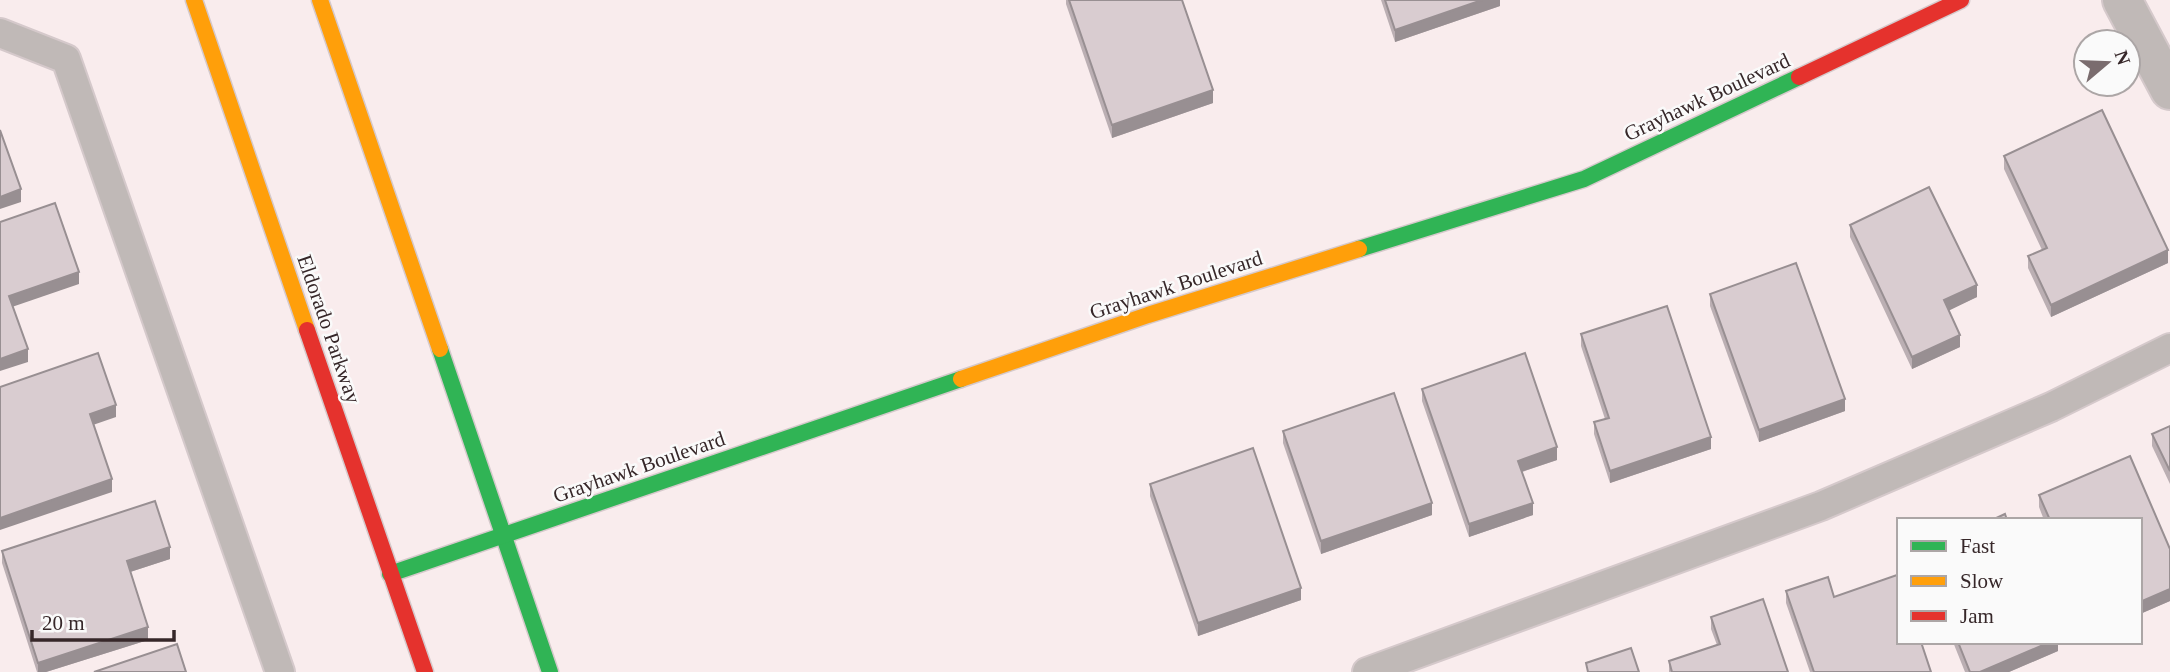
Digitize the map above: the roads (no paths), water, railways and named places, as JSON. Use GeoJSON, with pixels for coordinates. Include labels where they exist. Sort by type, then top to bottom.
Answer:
{"type":"FeatureCollection","features":[{"type":"Feature","properties":{"kind":"street","name":"Eldorado Parkway"},"geometry":{"type":"LineString","coordinates":[[194,0],[425,672]]}},
{"type":"Feature","properties":{"kind":"street"},"geometry":{"type":"LineString","coordinates":[[320,0],[501,536],[550,672]]}},
{"type":"Feature","properties":{"kind":"street","name":"Grayhawk Boulevard"},"geometry":{"type":"LineString","coordinates":[[390,574],[1148,315],[1584,179],[1961,0]]}},
{"type":"Feature","properties":{"kind":"street"},"geometry":{"type":"LineString","coordinates":[[2122,0],[2170,89]]}},
{"type":"Feature","properties":{"kind":"lane"},"geometry":{"type":"LineString","coordinates":[[0,33],[66,59],[280,672]]}},
{"type":"Feature","properties":{"kind":"lane"},"geometry":{"type":"LineString","coordinates":[[1367,672],[1821,506],[2051,407],[2170,348]]}}]}
